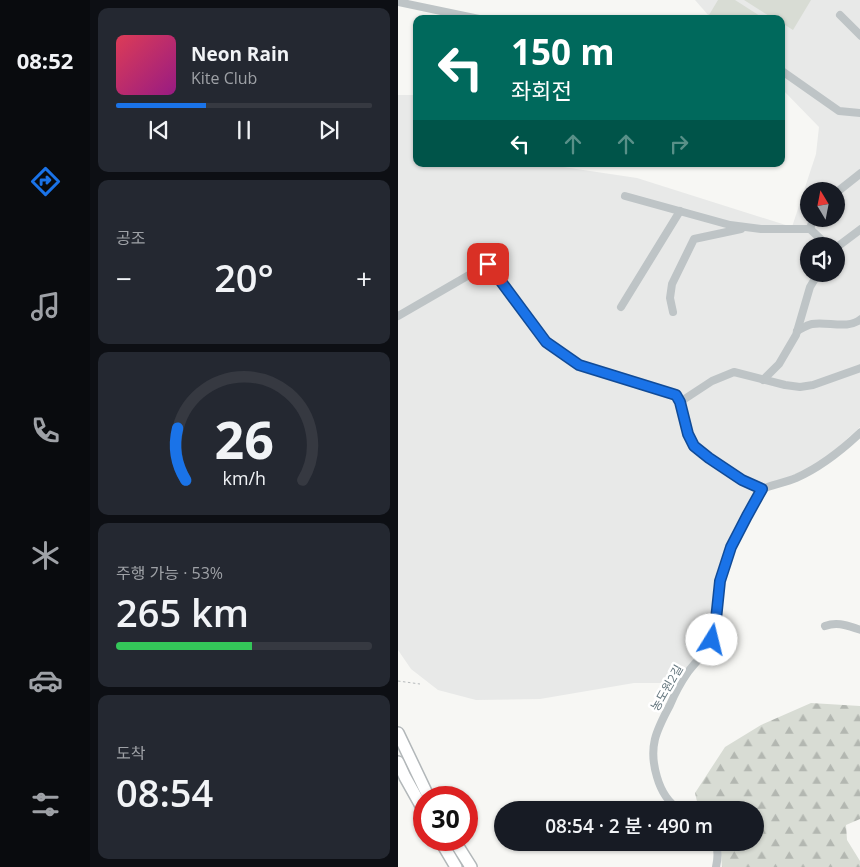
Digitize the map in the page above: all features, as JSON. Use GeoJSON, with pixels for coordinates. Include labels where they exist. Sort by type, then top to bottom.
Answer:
{"type":"FeatureCollection","features":[{"type":"Feature","properties":{"kind":"highway"},"geometry":{"type":"LineString","coordinates":[[398,733],[422,786]]}},
{"type":"Feature","properties":{"kind":"highway"},"geometry":{"type":"LineString","coordinates":[[398,762],[413,791]]}},
{"type":"Feature","properties":{"kind":"highway"},"geometry":{"type":"LineString","coordinates":[[447,851],[456,867]]}},
{"type":"Feature","properties":{"kind":"highway"},"geometry":{"type":"LineString","coordinates":[[461,851],[471,867]]}},
{"type":"Feature","properties":{"kind":"street"},"geometry":{"type":"LineString","coordinates":[[398,2],[460,15]]}},
{"type":"Feature","properties":{"kind":"street"},"geometry":{"type":"LineString","coordinates":[[840,15],[860,36]]}},
{"type":"Feature","properties":{"kind":"street"},"geometry":{"type":"LineString","coordinates":[[785,74],[839,111],[860,113]]}},
{"type":"Feature","properties":{"kind":"street"},"geometry":{"type":"LineString","coordinates":[[846,184],[860,172]]}},
{"type":"Feature","properties":{"kind":"street"},"geometry":{"type":"LineString","coordinates":[[625,196],[730,225],[761,229],[810,229],[818,237]]}},
{"type":"Feature","properties":{"kind":"street"},"geometry":{"type":"LineString","coordinates":[[621,307],[680,211]]}},
{"type":"Feature","properties":{"kind":"street"},"geometry":{"type":"LineString","coordinates":[[673,312],[670,298],[672,284],[694,239],[748,228]]}},
{"type":"Feature","properties":{"kind":"street"},"geometry":{"type":"LineString","coordinates":[[845,241],[860,229]]}},
{"type":"Feature","properties":{"kind":"street"},"geometry":{"type":"LineString","coordinates":[[398,316],[488,264],[546,342],[579,365],[676,395],[680,402],[688,434],[694,446],[742,480],[762,489],[794,479],[825,463],[860,432]]}},
{"type":"Feature","properties":{"kind":"street"},"geometry":{"type":"LineString","coordinates":[[763,380],[779,364],[796,336],[813,282]]}},
{"type":"Feature","properties":{"kind":"street"},"geometry":{"type":"LineString","coordinates":[[797,331],[812,324],[856,323],[860,320]]}},
{"type":"Feature","properties":{"kind":"street"},"geometry":{"type":"LineString","coordinates":[[680,402],[712,381],[734,372],[800,387],[860,368]]}},
{"type":"Feature","properties":{"kind":"street","name":"농도원2길"},"geometry":{"type":"LineString","coordinates":[[668,801],[660,789],[653,758],[653,746],[658,728],[680,683],[707,650],[712,640],[720,581],[731,547],[762,489]]}},
{"type":"Feature","properties":{"kind":"street"},"geometry":{"type":"LineString","coordinates":[[825,626],[832,623],[845,624],[860,630]]}},
{"type":"Feature","properties":{"kind":"street"},"geometry":{"type":"LineString","coordinates":[[716,867],[718,851]]}},
{"type":"Feature","properties":{"kind":"path"},"geometry":{"type":"LineString","coordinates":[[398,681],[420,684]]}},
{"type":"Feature","properties":{"kind":"shaded area"},"geometry":{"type":"Polygon","coordinates":[[[695,0],[860,0],[860,427],[815,465],[783,480],[748,503],[723,553],[714,582],[709,634],[703,648],[673,683],[634,683],[540,699],[476,700],[438,690],[411,669],[398,650],[398,95],[413,95],[413,167],[563,167],[637,178],[792,227],[800,203],[800,228],[846,228],[846,182],[807,182],[816,154],[819,127],[785,92],[785,15],[708,15],[695,0]]]}},
{"type":"Feature","properties":{"kind":"green space"},"geometry":{"type":"Polygon","coordinates":[[[718,0],[735,0],[758,15],[709,15],[718,0]]]}},
{"type":"Feature","properties":{"kind":"green space"},"geometry":{"type":"Polygon","coordinates":[[[744,0],[811,0],[793,30],[785,25],[785,15],[768,15],[744,0]]]}},
{"type":"Feature","properties":{"kind":"green space"},"geometry":{"type":"Polygon","coordinates":[[[811,703],[860,706],[860,819],[846,825],[847,840],[860,861],[860,867],[722,867],[721,851],[764,851],[764,801],[697,801],[695,793],[725,747],[761,725],[811,703]]]}},
{"type":"Feature","properties":{"kind":"route"},"geometry":{"type":"LineString","coordinates":[[488,264],[546,342],[579,365],[676,395],[680,402],[688,434],[694,446],[742,480],[762,489],[731,547],[720,581],[712,640]]}}]}
